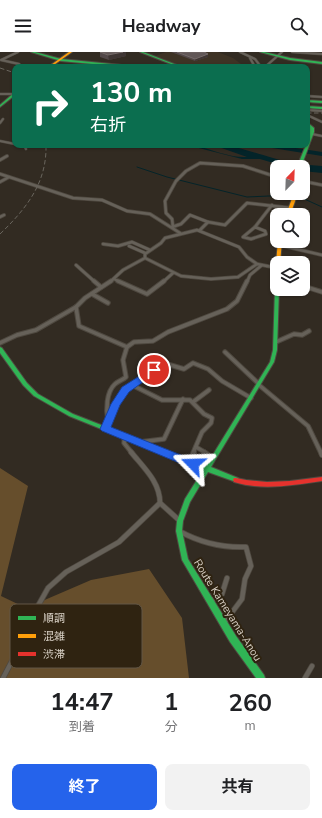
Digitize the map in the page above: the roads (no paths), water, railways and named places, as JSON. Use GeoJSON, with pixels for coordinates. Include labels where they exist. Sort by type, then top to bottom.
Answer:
{"type":"FeatureCollection","features":[{"type":"Feature","properties":{"kind":"main road"},"geometry":{"type":"LineString","coordinates":[[32,52],[61,60],[100,64]]}},
{"type":"Feature","properties":{"kind":"main road"},"geometry":{"type":"LineString","coordinates":[[54,64],[71,52]]}},
{"type":"Feature","properties":{"kind":"main road"},"geometry":{"type":"LineString","coordinates":[[141,52],[174,64]]}},
{"type":"Feature","properties":{"kind":"main road"},"geometry":{"type":"LineString","coordinates":[[261,52],[279,54],[322,63]]}},
{"type":"Feature","properties":{"kind":"main road"},"geometry":{"type":"LineString","coordinates":[[0,106],[12,96]]}},
{"type":"Feature","properties":{"kind":"main road"},"geometry":{"type":"LineString","coordinates":[[310,101],[322,102]]}},
{"type":"Feature","properties":{"kind":"main road"},"geometry":{"type":"LineString","coordinates":[[310,108],[322,110]]}},
{"type":"Feature","properties":{"kind":"main road"},"geometry":{"type":"LineString","coordinates":[[310,126],[312,128],[311,134]]}},
{"type":"Feature","properties":{"kind":"main road"},"geometry":{"type":"LineString","coordinates":[[302,160],[306,148]]}},
{"type":"Feature","properties":{"kind":"main road"},"geometry":{"type":"LineString","coordinates":[[291,208],[294,200]]}},
{"type":"Feature","properties":{"kind":"main road","name":"Route Kameyama-Anou"},"geometry":{"type":"LineString","coordinates":[[261,678],[246,659],[223,624],[185,560],[179,531],[180,521],[187,501],[272,362],[276,342],[278,296]]}},
{"type":"Feature","properties":{"kind":"main road"},"geometry":{"type":"LineString","coordinates":[[0,349],[36,395],[65,413],[242,482],[274,484],[322,478]]}},
{"type":"Feature","properties":{"kind":"street"},"geometry":{"type":"LineString","coordinates":[[18,52],[1,60],[19,64]]}},
{"type":"Feature","properties":{"kind":"street"},"geometry":{"type":"LineString","coordinates":[[240,52],[255,59],[259,64]]}},
{"type":"Feature","properties":{"kind":"street"},"geometry":{"type":"LineString","coordinates":[[292,52],[322,54]]}},
{"type":"Feature","properties":{"kind":"street"},"geometry":{"type":"LineString","coordinates":[[244,54],[252,59],[254,64]]}},
{"type":"Feature","properties":{"kind":"street"},"geometry":{"type":"LineString","coordinates":[[268,64],[279,54]]}},
{"type":"Feature","properties":{"kind":"street"},"geometry":{"type":"LineString","coordinates":[[311,54],[312,62]]}},
{"type":"Feature","properties":{"kind":"street"},"geometry":{"type":"LineString","coordinates":[[0,56],[6,57]]}},
{"type":"Feature","properties":{"kind":"street"},"geometry":{"type":"LineString","coordinates":[[0,94],[12,94]]}},
{"type":"Feature","properties":{"kind":"street"},"geometry":{"type":"LineString","coordinates":[[310,96],[322,96]]}},
{"type":"Feature","properties":{"kind":"street"},"geometry":{"type":"LineString","coordinates":[[310,116],[322,122]]}},
{"type":"Feature","properties":{"kind":"street"},"geometry":{"type":"LineString","coordinates":[[0,119],[3,119],[0,123]]}},
{"type":"Feature","properties":{"kind":"street"},"geometry":{"type":"LineString","coordinates":[[311,134],[322,136]]}},
{"type":"Feature","properties":{"kind":"street"},"geometry":{"type":"LineString","coordinates":[[0,141],[12,143]]}},
{"type":"Feature","properties":{"kind":"street"},"geometry":{"type":"LineString","coordinates":[[0,160],[7,156]]}},
{"type":"Feature","properties":{"kind":"street"},"geometry":{"type":"LineString","coordinates":[[173,227],[172,219],[166,213],[164,204],[177,180],[186,171],[200,163],[243,166],[270,175]]}},
{"type":"Feature","properties":{"kind":"street"},"geometry":{"type":"LineString","coordinates":[[0,174],[73,198],[102,200],[127,211],[150,214],[173,227],[180,233]]}},
{"type":"Feature","properties":{"kind":"street"},"geometry":{"type":"LineString","coordinates":[[0,182],[9,177]]}},
{"type":"Feature","properties":{"kind":"street"},"geometry":{"type":"LineString","coordinates":[[310,183],[322,185]]}},
{"type":"Feature","properties":{"kind":"street"},"geometry":{"type":"LineString","coordinates":[[173,227],[181,224],[190,215],[208,222],[225,225],[247,203],[291,208]]}},
{"type":"Feature","properties":{"kind":"street"},"geometry":{"type":"LineString","coordinates":[[255,227],[265,231],[266,234],[252,239],[243,236],[255,227],[272,205]]}},
{"type":"Feature","properties":{"kind":"street"},"geometry":{"type":"LineString","coordinates":[[0,217],[4,215]]}},
{"type":"Feature","properties":{"kind":"street"},"geometry":{"type":"LineString","coordinates":[[200,230],[208,222]]}},
{"type":"Feature","properties":{"kind":"street"},"geometry":{"type":"LineString","coordinates":[[0,343],[17,335],[36,330],[76,307],[124,270],[145,256],[165,238],[180,233],[200,230],[239,247],[247,257],[257,264],[270,267]]}},
{"type":"Feature","properties":{"kind":"street"},"geometry":{"type":"LineString","coordinates":[[103,244],[118,246],[132,242],[150,250]]}},
{"type":"Feature","properties":{"kind":"street"},"geometry":{"type":"LineString","coordinates":[[129,246],[180,276],[211,279],[234,277],[242,275],[257,264]]}},
{"type":"Feature","properties":{"kind":"street"},"geometry":{"type":"LineString","coordinates":[[298,248],[322,255]]}},
{"type":"Feature","properties":{"kind":"street"},"geometry":{"type":"LineString","coordinates":[[76,265],[101,287]]}},
{"type":"Feature","properties":{"kind":"street"},"geometry":{"type":"LineString","coordinates":[[108,422],[107,411],[110,393],[115,384],[126,377],[123,360],[127,347],[134,342],[153,341],[168,332],[227,309],[237,301],[250,274],[262,265]]}},
{"type":"Feature","properties":{"kind":"street"},"geometry":{"type":"LineString","coordinates":[[114,279],[147,294],[153,291],[173,273]]}},
{"type":"Feature","properties":{"kind":"street"},"geometry":{"type":"LineString","coordinates":[[310,288],[322,292]]}},
{"type":"Feature","properties":{"kind":"street"},"geometry":{"type":"LineString","coordinates":[[92,294],[108,303]]}},
{"type":"Feature","properties":{"kind":"street"},"geometry":{"type":"LineString","coordinates":[[76,307],[79,326],[127,347]]}},
{"type":"Feature","properties":{"kind":"street"},"geometry":{"type":"LineString","coordinates":[[276,342],[294,334],[302,335],[309,331]]}},
{"type":"Feature","properties":{"kind":"street"},"geometry":{"type":"LineString","coordinates":[[225,352],[259,385],[308,426],[322,455]]}},
{"type":"Feature","properties":{"kind":"street"},"geometry":{"type":"LineString","coordinates":[[105,429],[121,395],[132,385],[154,370],[160,362],[184,369],[193,363],[208,369],[222,381],[251,398]]}},
{"type":"Feature","properties":{"kind":"street"},"geometry":{"type":"LineString","coordinates":[[132,385],[162,400],[190,400],[204,414],[212,418],[211,423],[202,432],[196,443],[191,459]]}},
{"type":"Feature","properties":{"kind":"street"},"geometry":{"type":"LineString","coordinates":[[193,402],[209,390]]}},
{"type":"Feature","properties":{"kind":"street"},"geometry":{"type":"LineString","coordinates":[[140,442],[164,440],[183,399]]}},
{"type":"Feature","properties":{"kind":"street"},"geometry":{"type":"LineString","coordinates":[[125,436],[124,443],[158,486],[160,503],[180,521]]}},
{"type":"Feature","properties":{"kind":"street"},"geometry":{"type":"LineString","coordinates":[[196,447],[213,458]]}},
{"type":"Feature","properties":{"kind":"street"},"geometry":{"type":"LineString","coordinates":[[39,604],[48,588],[66,572],[124,539],[160,503]]}},
{"type":"Feature","properties":{"kind":"street"},"geometry":{"type":"LineString","coordinates":[[179,531],[194,539],[216,547],[246,548],[252,566],[245,579],[244,594],[223,624]]}},
{"type":"Feature","properties":{"kind":"street"},"geometry":{"type":"LineString","coordinates":[[210,602],[222,594],[227,578]]}},
{"type":"Feature","properties":{"kind":"street"},"geometry":{"type":"LineString","coordinates":[[3,678],[10,665]]}},
{"type":"Feature","properties":{"kind":"street"},"geometry":{"type":"LineString","coordinates":[[305,678],[312,666]]}},
{"type":"Feature","properties":{"kind":"water"},"geometry":{"type":"Polygon","coordinates":[[[199,148],[228,155],[247,157],[222,148],[236,148],[281,160],[270,160],[270,162],[260,159],[242,159],[199,148]]]}},
{"type":"Feature","properties":{"kind":"water"},"geometry":{"type":"Polygon","coordinates":[[[310,165],[322,166],[322,173],[310,172],[310,165]]]}},
{"type":"Feature","properties":{"kind":"waterway"},"geometry":{"type":"LineString","coordinates":[[285,148],[322,154]]}},
{"type":"Feature","properties":{"kind":"waterway"},"geometry":{"type":"LineString","coordinates":[[137,167],[167,177],[247,197],[270,196]]}},
{"type":"Feature","properties":{"kind":"waterway"},"geometry":{"type":"LineString","coordinates":[[307,200],[322,207]]}},
{"type":"Feature","properties":{"kind":"railway"},"geometry":{"type":"LineString","coordinates":[[0,68],[12,72]]}},
{"type":"Feature","properties":{"kind":"railway"},"geometry":{"type":"LineString","coordinates":[[310,113],[322,113]]}},
{"type":"Feature","properties":{"kind":"railway"},"geometry":{"type":"LineString","coordinates":[[0,234],[26,205],[39,183],[43,171],[46,148]]}}]}
